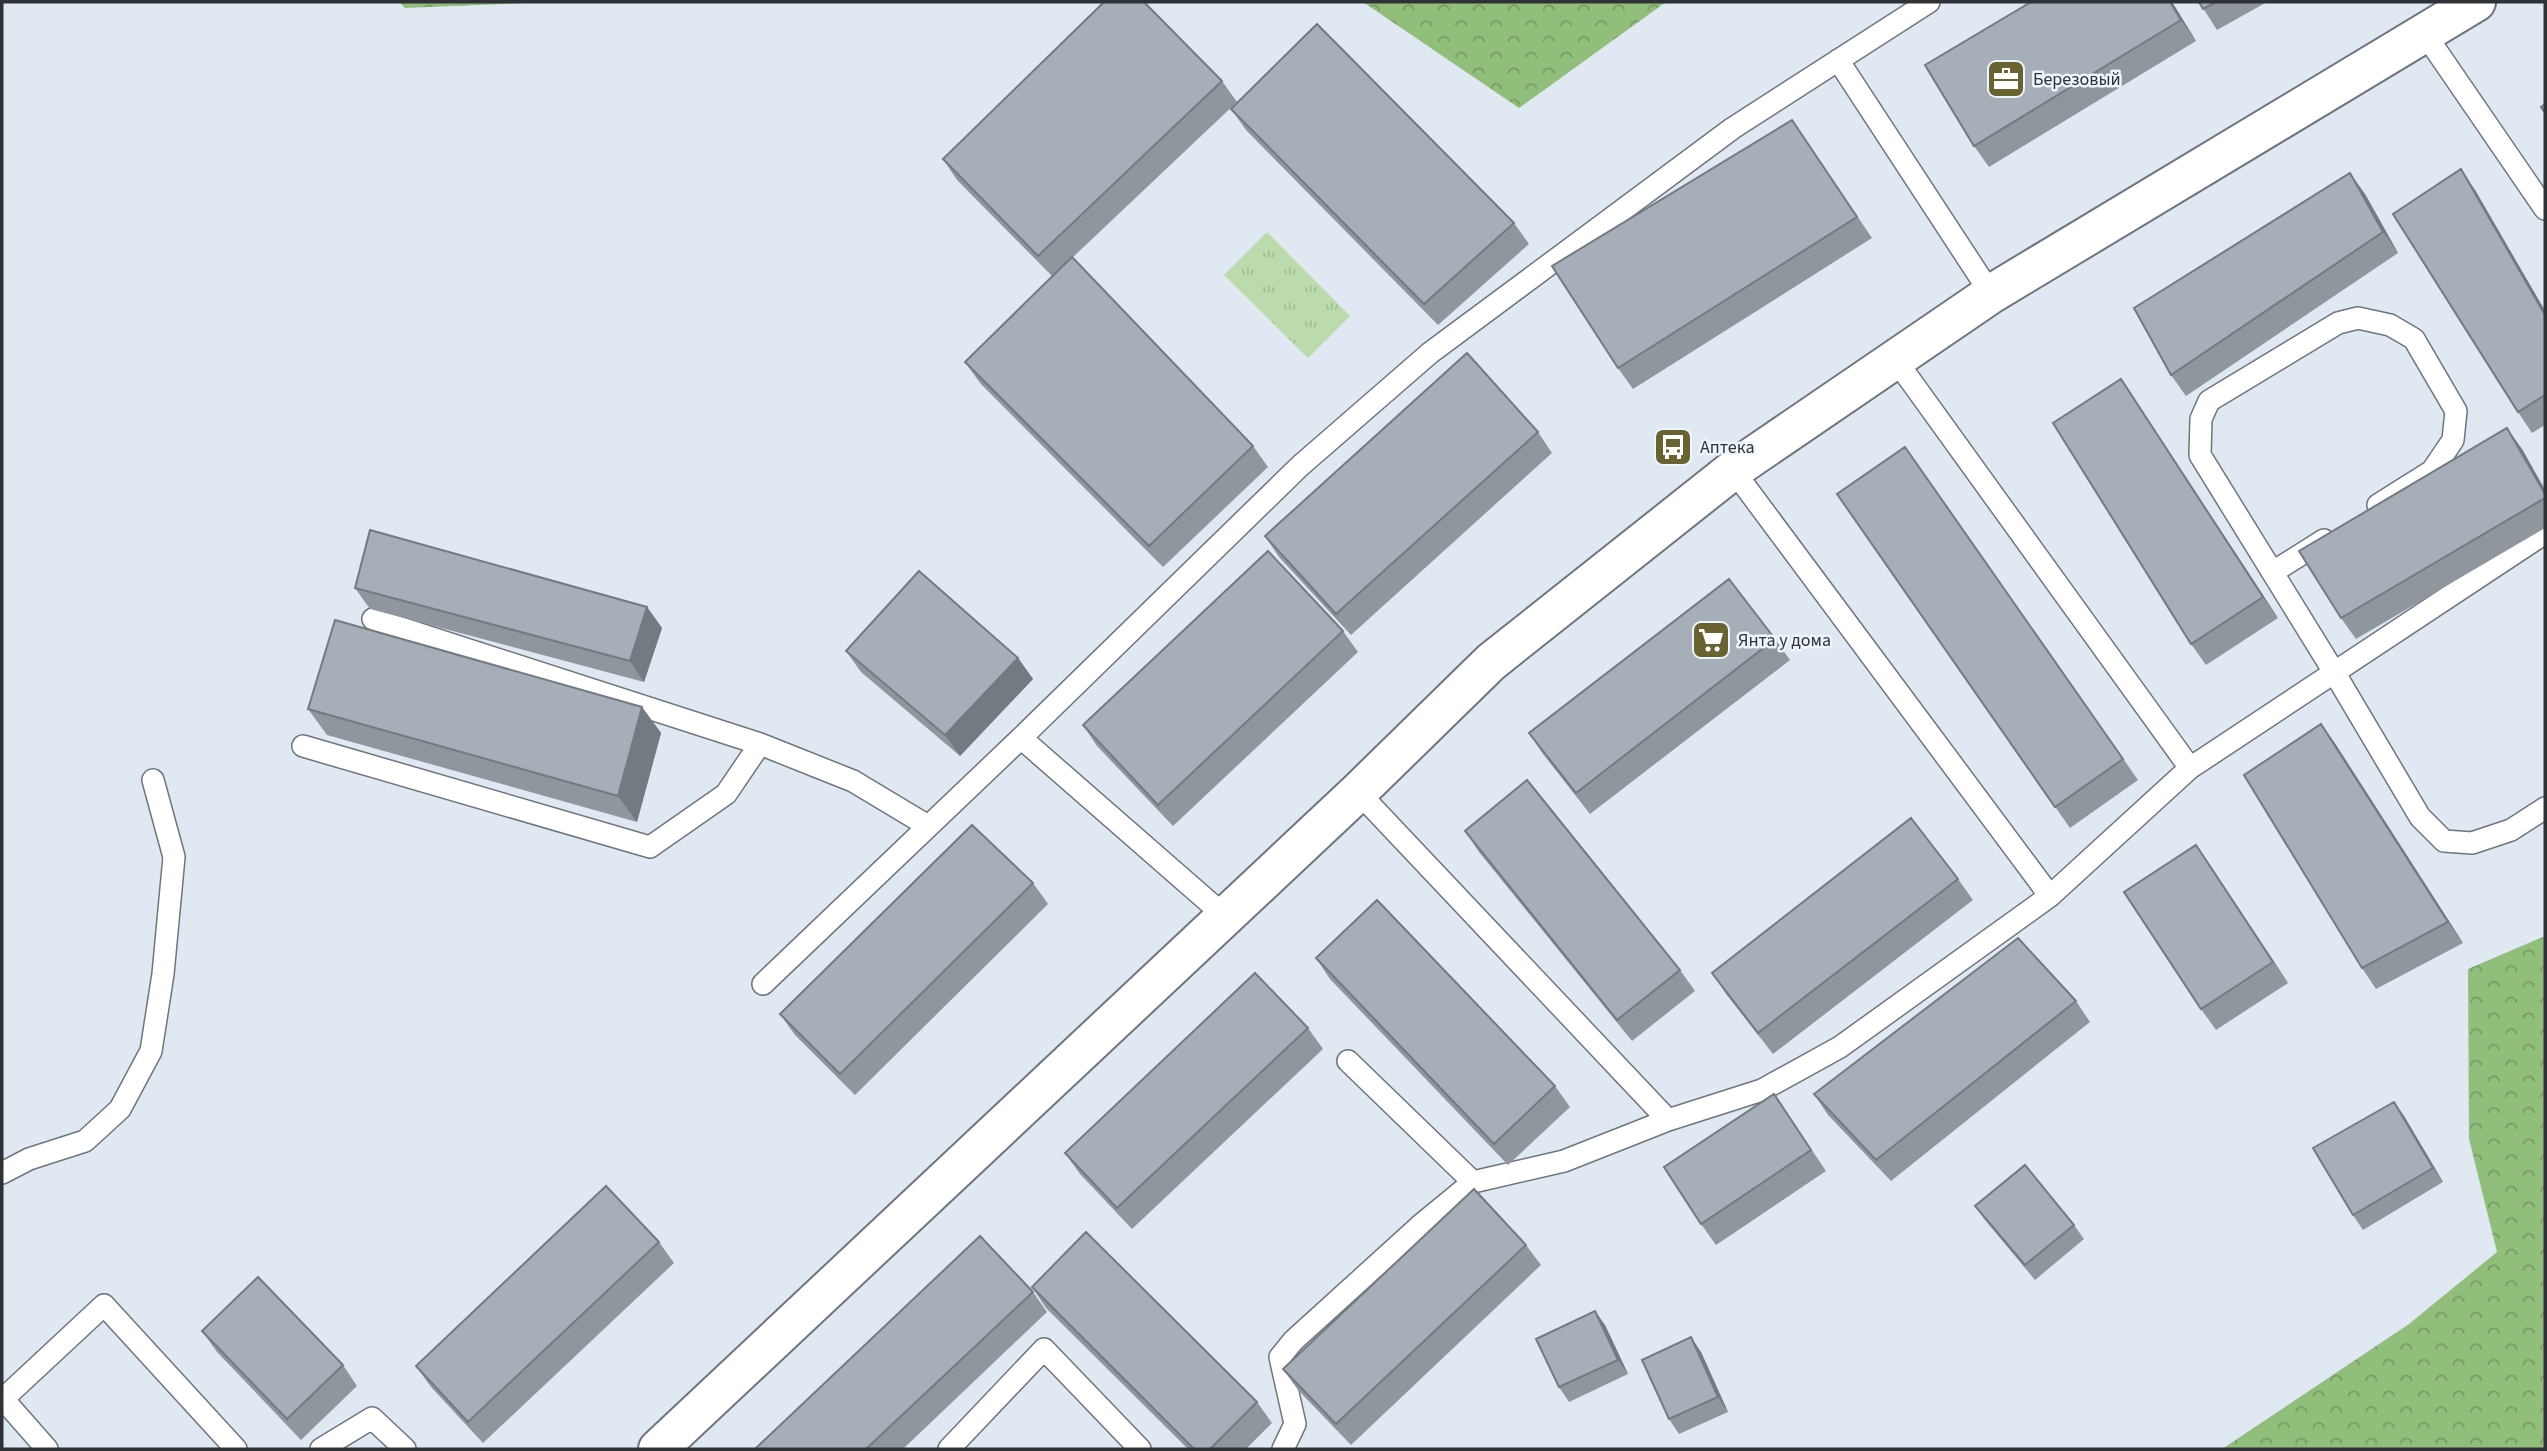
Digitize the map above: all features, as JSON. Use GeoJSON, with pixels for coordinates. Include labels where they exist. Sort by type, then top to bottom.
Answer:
{"type":"FeatureCollection","features":[{"type":"Feature","properties":{"kind":"street"},"geometry":{"type":"LineString","coordinates":[[658,1449],[1226,917],[1491,662],[1733,470],[1990,294],[2476,2]]}},
{"type":"Feature","properties":{"kind":"lane"},"geometry":{"type":"LineString","coordinates":[[763,984],[1300,466],[1430,353],[1733,128],[1929,2]]}},
{"type":"Feature","properties":{"kind":"lane"},"geometry":{"type":"LineString","coordinates":[[2425,34],[2545,209]]}},
{"type":"Feature","properties":{"kind":"lane"},"geometry":{"type":"LineString","coordinates":[[1838,60],[1990,294]]}},
{"type":"Feature","properties":{"kind":"lane"},"geometry":{"type":"LineString","coordinates":[[2358,518],[2432,471],[2453,440],[2456,411],[2414,339],[2390,326],[2358,318],[2338,323],[2209,401],[2201,419],[2200,455],[2420,817],[2444,841],[2472,844],[2511,830],[2545,808]]}},
{"type":"Feature","properties":{"kind":"lane"},"geometry":{"type":"LineString","coordinates":[[1895,359],[2190,768]]}},
{"type":"Feature","properties":{"kind":"lane"},"geometry":{"type":"LineString","coordinates":[[1733,470],[2050,896]]}},
{"type":"Feature","properties":{"kind":"lane"},"geometry":{"type":"LineString","coordinates":[[2273,572],[2337,532]]}},
{"type":"Feature","properties":{"kind":"lane"},"geometry":{"type":"LineString","coordinates":[[1283,1449],[1295,1424],[1280,1357],[1293,1341],[1393,1250],[1473,1182],[1564,1161],[1668,1120],[1762,1090],[1840,1047],[2050,896],[2190,768],[2545,533]]}},
{"type":"Feature","properties":{"kind":"lane"},"geometry":{"type":"LineString","coordinates":[[373,619],[760,744],[853,780],[928,826]]}},
{"type":"Feature","properties":{"kind":"lane"},"geometry":{"type":"LineString","coordinates":[[1021,738],[1226,917]]}},
{"type":"Feature","properties":{"kind":"lane"},"geometry":{"type":"LineString","coordinates":[[303,746],[650,847],[726,794],[760,744]]}},
{"type":"Feature","properties":{"kind":"lane"},"geometry":{"type":"LineString","coordinates":[[2,1173],[29,1158],[85,1141],[120,1109],[151,1051],[163,974],[174,857],[153,779]]}},
{"type":"Feature","properties":{"kind":"lane"},"geometry":{"type":"LineString","coordinates":[[1358,792],[1668,1120]]}},
{"type":"Feature","properties":{"kind":"lane"},"geometry":{"type":"LineString","coordinates":[[1348,1061],[1473,1182]]}},
{"type":"Feature","properties":{"kind":"lane"},"geometry":{"type":"LineString","coordinates":[[47,1449],[3,1399],[104,1305],[236,1449]]}},
{"type":"Feature","properties":{"kind":"lane"},"geometry":{"type":"LineString","coordinates":[[948,1449],[1044,1349],[1140,1449]]}},
{"type":"Feature","properties":{"kind":"lane"},"geometry":{"type":"LineString","coordinates":[[321,1449],[372,1418],[405,1449]]}},
{"type":"Feature","properties":{"kind":"green space"},"geometry":{"type":"Polygon","coordinates":[[[399,2],[551,2],[405,8],[399,2]]]}},
{"type":"Feature","properties":{"kind":"green space"},"geometry":{"type":"Polygon","coordinates":[[[1363,2],[1666,2],[1519,108],[1363,2]]]}},
{"type":"Feature","properties":{"kind":"green space"},"geometry":{"type":"Polygon","coordinates":[[[1267,232],[1350,316],[1308,358],[1224,275],[1267,232]]]}},
{"type":"Feature","properties":{"kind":"green space"},"geometry":{"type":"Polygon","coordinates":[[[2545,936],[2545,1449],[2222,1449],[2409,1324],[2497,1252],[2469,1139],[2468,969],[2545,936]]]}},
{"type":"Feature","properties":{"kind":"building"},"geometry":{"type":"Polygon","coordinates":[[[1104,2],[1144,2],[1222,81],[1038,256],[943,159],[1104,2]]]}},
{"type":"Feature","properties":{"kind":"building"},"geometry":{"type":"Polygon","coordinates":[[[2031,2],[2170,2],[2181,20],[1974,146],[1925,65],[2031,2]]]}},
{"type":"Feature","properties":{"kind":"building"},"geometry":{"type":"Polygon","coordinates":[[[2199,2],[2216,2],[2203,9],[2199,2]]]}},
{"type":"Feature","properties":{"kind":"building"},"geometry":{"type":"Polygon","coordinates":[[[1317,24],[1514,223],[1424,304],[1231,109],[1317,24]]]}},
{"type":"Feature","properties":{"kind":"building"},"geometry":{"type":"Polygon","coordinates":[[[1792,120],[1857,217],[1618,368],[1552,266],[1792,120]]]}},
{"type":"Feature","properties":{"kind":"building"},"geometry":{"type":"Polygon","coordinates":[[[2461,169],[2545,315],[2545,395],[2518,412],[2393,214],[2461,169]]]}},
{"type":"Feature","properties":{"kind":"building"},"geometry":{"type":"Polygon","coordinates":[[[2350,173],[2383,232],[2171,375],[2134,308],[2350,173]]]}},
{"type":"Feature","properties":{"kind":"building"},"geometry":{"type":"Polygon","coordinates":[[[1072,257],[1253,446],[1149,546],[965,362],[1072,257]]]}},
{"type":"Feature","properties":{"kind":"building"},"geometry":{"type":"Polygon","coordinates":[[[1467,353],[1538,432],[1336,614],[1265,536],[1467,353]]]}},
{"type":"Feature","properties":{"kind":"building"},"geometry":{"type":"Polygon","coordinates":[[[2121,379],[2263,597],[2191,644],[2053,423],[2121,379]]]}},
{"type":"Feature","properties":{"kind":"building"},"geometry":{"type":"Polygon","coordinates":[[[2507,428],[2545,498],[2341,618],[2299,551],[2507,428]]]}},
{"type":"Feature","properties":{"kind":"building"},"geometry":{"type":"Polygon","coordinates":[[[1905,447],[2123,759],[2055,807],[1837,494],[1905,447]]]}},
{"type":"Feature","properties":{"kind":"building"},"geometry":{"type":"Polygon","coordinates":[[[370,530],[647,607],[630,661],[355,588],[370,530]]]}},
{"type":"Feature","properties":{"kind":"building"},"geometry":{"type":"Polygon","coordinates":[[[1268,551],[1343,631],[1158,805],[1083,725],[1268,551]]]}},
{"type":"Feature","properties":{"kind":"building"},"geometry":{"type":"Polygon","coordinates":[[[919,571],[1018,658],[945,735],[846,651],[919,571]]]}},
{"type":"Feature","properties":{"kind":"building"},"geometry":{"type":"Polygon","coordinates":[[[1729,579],[1775,639],[1576,793],[1529,733],[1729,579]]]}},
{"type":"Feature","properties":{"kind":"building"},"geometry":{"type":"Polygon","coordinates":[[[335,620],[642,707],[618,796],[308,709],[335,620]]]}},
{"type":"Feature","properties":{"kind":"building"},"geometry":{"type":"Polygon","coordinates":[[[2321,724],[2448,922],[2362,968],[2244,775],[2321,724]]]}},
{"type":"Feature","properties":{"kind":"building"},"geometry":{"type":"Polygon","coordinates":[[[1527,780],[1680,970],[1617,1020],[1465,831],[1527,780]]]}},
{"type":"Feature","properties":{"kind":"building"},"geometry":{"type":"Polygon","coordinates":[[[1911,818],[1958,879],[1758,1033],[1712,973],[1911,818]]]}},
{"type":"Feature","properties":{"kind":"building"},"geometry":{"type":"Polygon","coordinates":[[[972,825],[1033,883],[840,1074],[780,1014],[972,825]]]}},
{"type":"Feature","properties":{"kind":"building"},"geometry":{"type":"Polygon","coordinates":[[[2196,845],[2273,962],[2201,1009],[2124,892],[2196,845]]]}},
{"type":"Feature","properties":{"kind":"building"},"geometry":{"type":"Polygon","coordinates":[[[1377,900],[1555,1086],[1494,1144],[1316,958],[1377,900]]]}},
{"type":"Feature","properties":{"kind":"building"},"geometry":{"type":"Polygon","coordinates":[[[2018,938],[2076,1001],[1876,1160],[1814,1094],[2018,938]]]}},
{"type":"Feature","properties":{"kind":"building"},"geometry":{"type":"Polygon","coordinates":[[[1255,973],[1308,1028],[1117,1208],[1065,1153],[1255,973]]]}},
{"type":"Feature","properties":{"kind":"building"},"geometry":{"type":"Polygon","coordinates":[[[1774,1094],[1811,1150],[1701,1224],[1664,1167],[1774,1094]]]}},
{"type":"Feature","properties":{"kind":"building"},"geometry":{"type":"Polygon","coordinates":[[[2394,1102],[2433,1168],[2353,1215],[2313,1148],[2394,1102]]]}},
{"type":"Feature","properties":{"kind":"building"},"geometry":{"type":"Polygon","coordinates":[[[2025,1165],[2074,1225],[2025,1265],[1975,1206],[2025,1165]]]}},
{"type":"Feature","properties":{"kind":"building"},"geometry":{"type":"Polygon","coordinates":[[[606,1186],[659,1242],[468,1422],[416,1366],[606,1186]]]}},
{"type":"Feature","properties":{"kind":"building"},"geometry":{"type":"Polygon","coordinates":[[[1474,1189],[1526,1245],[1336,1424],[1283,1369],[1474,1189]]]}},
{"type":"Feature","properties":{"kind":"building"},"geometry":{"type":"Polygon","coordinates":[[[1086,1232],[1257,1402],[1210,1449],[1194,1449],[1032,1287],[1086,1232]]]}},
{"type":"Feature","properties":{"kind":"building"},"geometry":{"type":"Polygon","coordinates":[[[980,1236],[1033,1292],[866,1449],[755,1449],[980,1236]]]}},
{"type":"Feature","properties":{"kind":"building"},"geometry":{"type":"Polygon","coordinates":[[[258,1277],[343,1365],[287,1419],[202,1331],[258,1277]]]}},
{"type":"Feature","properties":{"kind":"building"},"geometry":{"type":"Polygon","coordinates":[[[1595,1311],[1618,1360],[1559,1387],[1536,1339],[1595,1311]]]}},
{"type":"Feature","properties":{"kind":"building"},"geometry":{"type":"Polygon","coordinates":[[[1691,1337],[1718,1397],[1669,1419],[1642,1360],[1691,1337]]]}},
{"type":"Feature","properties":{"kind":"place","name":"Березовый"},"geometry":{"type":"Point","coordinates":[2006,79]}},
{"type":"Feature","properties":{"kind":"place","name":"Аптека"},"geometry":{"type":"Point","coordinates":[1673,447]}},
{"type":"Feature","properties":{"kind":"place","name":"Янта у дома"},"geometry":{"type":"Point","coordinates":[1711,640]}}]}
